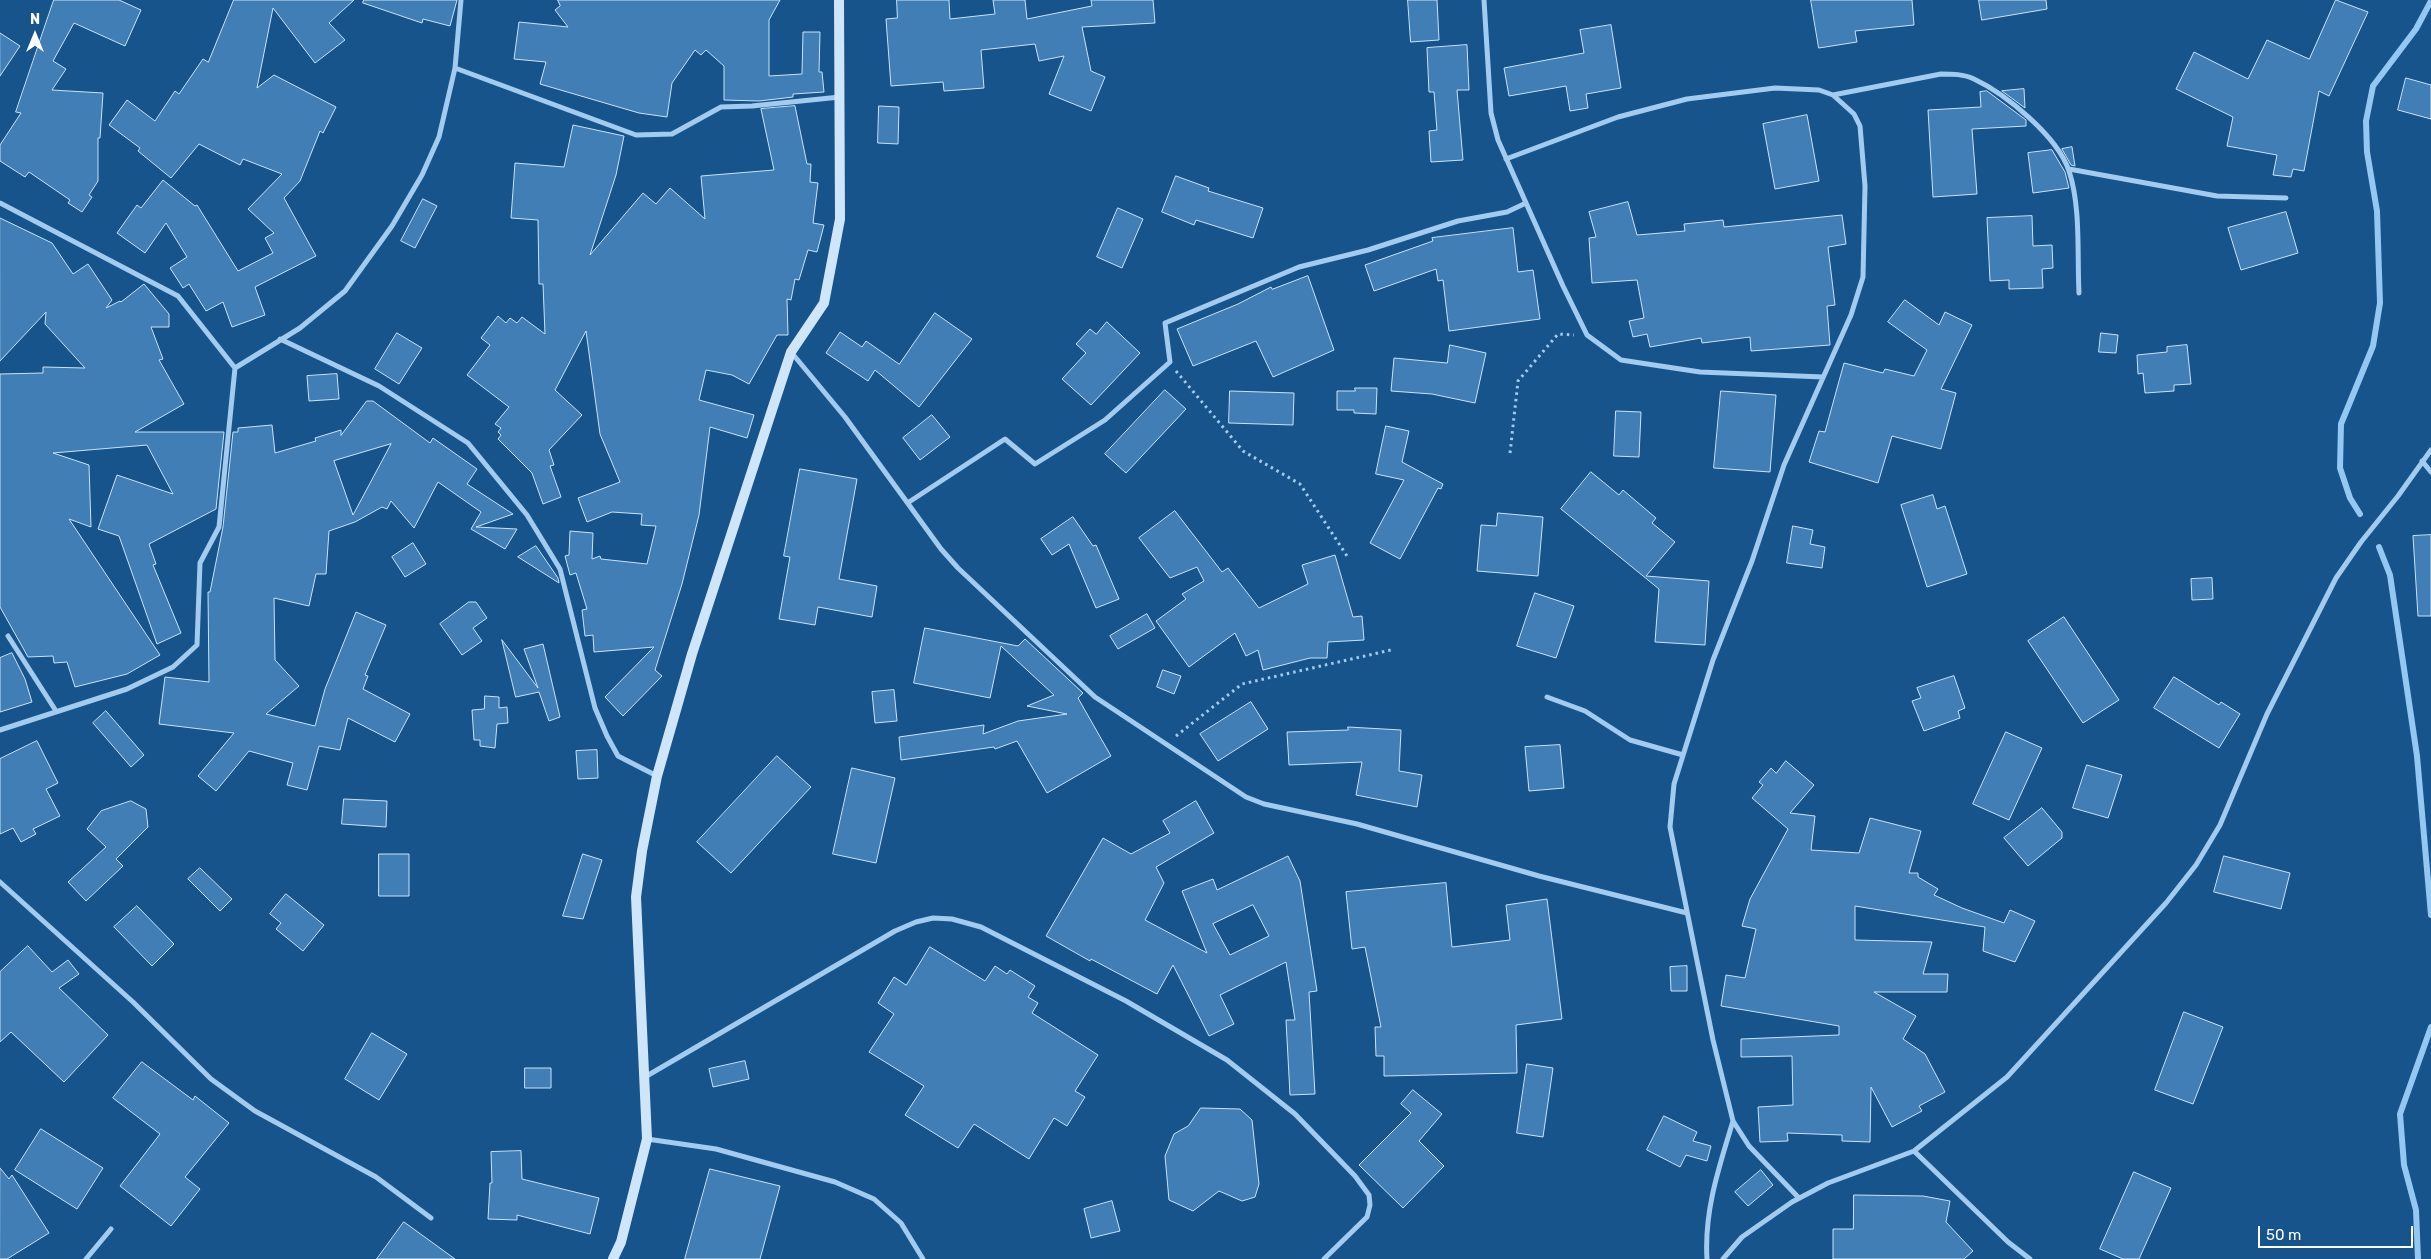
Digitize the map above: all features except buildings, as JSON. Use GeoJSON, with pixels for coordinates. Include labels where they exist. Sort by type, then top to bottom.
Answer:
{"type":"FeatureCollection","features":[{"type":"Feature","properties":{"kind":"street"},"geometry":{"type":"LineString","coordinates":[[234,368],[300,328],[345,291],[392,226],[422,175],[439,137],[455,68],[462,0]]}},
{"type":"Feature","properties":{"kind":"street"},"geometry":{"type":"LineString","coordinates":[[613,1259],[621,1242],[647,1139],[636,897],[642,851],[657,776],[692,654],[791,352],[824,303],[840,219],[839,0]]}},
{"type":"Feature","properties":{"kind":"street"},"geometry":{"type":"LineString","coordinates":[[1484,0],[1491,113],[1506,159],[1587,335],[1621,360],[1700,372],[1823,377]]}},
{"type":"Feature","properties":{"kind":"street"},"geometry":{"type":"LineString","coordinates":[[455,68],[636,135],[672,134],[721,107],[752,106],[840,97]]}},
{"type":"Feature","properties":{"kind":"street"},"geometry":{"type":"LineString","coordinates":[[1506,159],[1618,118],[1687,99],[1775,88],[1819,90],[1833,94],[1940,74],[1957,74],[1973,79],[2012,101],[2053,143],[2069,169],[2075,193],[2079,293]]}},
{"type":"Feature","properties":{"kind":"street"},"geometry":{"type":"LineString","coordinates":[[1799,1198],[1749,1146],[1732,1121],[1713,1040],[1670,827],[1674,784],[1713,660],[1752,561],[1784,465],[1852,314],[1864,277],[1865,186],[1860,126],[1854,114],[1833,94]]}},
{"type":"Feature","properties":{"kind":"street"},"geometry":{"type":"LineString","coordinates":[[2069,169],[2217,196],[2286,198]]}},
{"type":"Feature","properties":{"kind":"street"},"geometry":{"type":"LineString","coordinates":[[0,203],[178,296],[234,368],[219,527],[200,563],[197,645],[173,667],[127,689],[0,730]]}},
{"type":"Feature","properties":{"kind":"street"},"geometry":{"type":"LineString","coordinates":[[908,502],[1005,440],[1035,464],[1105,420],[1170,362],[1165,323],[1300,267],[1368,250],[1458,222],[1507,212],[1526,203]]}},
{"type":"Feature","properties":{"kind":"street"},"geometry":{"type":"LineString","coordinates":[[280,339],[380,386],[468,443],[528,515],[560,570],[595,708],[614,749],[618,756],[657,776]]}},
{"type":"Feature","properties":{"kind":"street"},"geometry":{"type":"LineString","coordinates":[[791,352],[845,417],[941,549],[958,568],[1095,697],[1246,797],[1264,804],[1357,824],[1539,876],[1687,913]]}},
{"type":"Feature","properties":{"kind":"street"},"geometry":{"type":"LineString","coordinates":[[1723,1259],[1742,1237],[1799,1198],[1828,1183],[1914,1151],[2007,1077],[2166,903],[2196,865],[2220,825],[2267,714],[2336,578],[2431,450]]}},
{"type":"Feature","properties":{"kind":"street"},"geometry":{"type":"LineString","coordinates":[[2422,461],[2431,472]]}},
{"type":"Feature","properties":{"kind":"street"},"geometry":{"type":"LineString","coordinates":[[8,636],[56,712]]}},
{"type":"Feature","properties":{"kind":"street"},"geometry":{"type":"LineString","coordinates":[[1547,698],[1584,711],[1630,740],[1683,755]]}},
{"type":"Feature","properties":{"kind":"street"},"geometry":{"type":"LineString","coordinates":[[0,882],[133,1002],[210,1079],[255,1112],[376,1177],[431,1218]]}},
{"type":"Feature","properties":{"kind":"street"},"geometry":{"type":"LineString","coordinates":[[645,1077],[896,931],[916,922],[933,918],[952,919],[981,927],[1126,1001],[1227,1060],[1295,1114],[1355,1176],[1369,1195],[1370,1204],[1367,1216],[1324,1259]]}},
{"type":"Feature","properties":{"kind":"street"},"geometry":{"type":"LineString","coordinates":[[1707,1259],[1705,1233],[1713,1184],[1732,1121]]}},
{"type":"Feature","properties":{"kind":"street"},"geometry":{"type":"LineString","coordinates":[[647,1139],[716,1149],[835,1182],[874,1199],[901,1223],[923,1259]]}},
{"type":"Feature","properties":{"kind":"street"},"geometry":{"type":"LineString","coordinates":[[1914,1151],[2008,1242],[2030,1259]]}},
{"type":"Feature","properties":{"kind":"street"},"geometry":{"type":"LineString","coordinates":[[86,1259],[111,1229]]}},
{"type":"Feature","properties":{"kind":"path"},"geometry":{"type":"LineString","coordinates":[[1510,454],[1518,381],[1558,334],[1587,335]]}},
{"type":"Feature","properties":{"kind":"path"},"geometry":{"type":"LineString","coordinates":[[1170,362],[1243,451],[1300,484],[1347,556]]}},
{"type":"Feature","properties":{"kind":"path"},"geometry":{"type":"LineString","coordinates":[[1166,744],[1242,684],[1391,650]]}},
{"type":"Feature","properties":{"kind":"waterway"},"geometry":{"type":"LineString","coordinates":[[2360,514],[2350,498],[2340,468],[2341,424],[2373,346],[2380,303],[2377,211],[2367,152],[2366,121],[2373,86],[2416,29],[2431,1]]}},
{"type":"Feature","properties":{"kind":"waterway"},"geometry":{"type":"LineString","coordinates":[[2379,547],[2390,575],[2417,756],[2431,915]]}},
{"type":"Feature","properties":{"kind":"waterway"},"geometry":{"type":"LineString","coordinates":[[2418,1259],[2416,1210],[2404,1165],[2400,1114],[2431,1027]]}}]}
